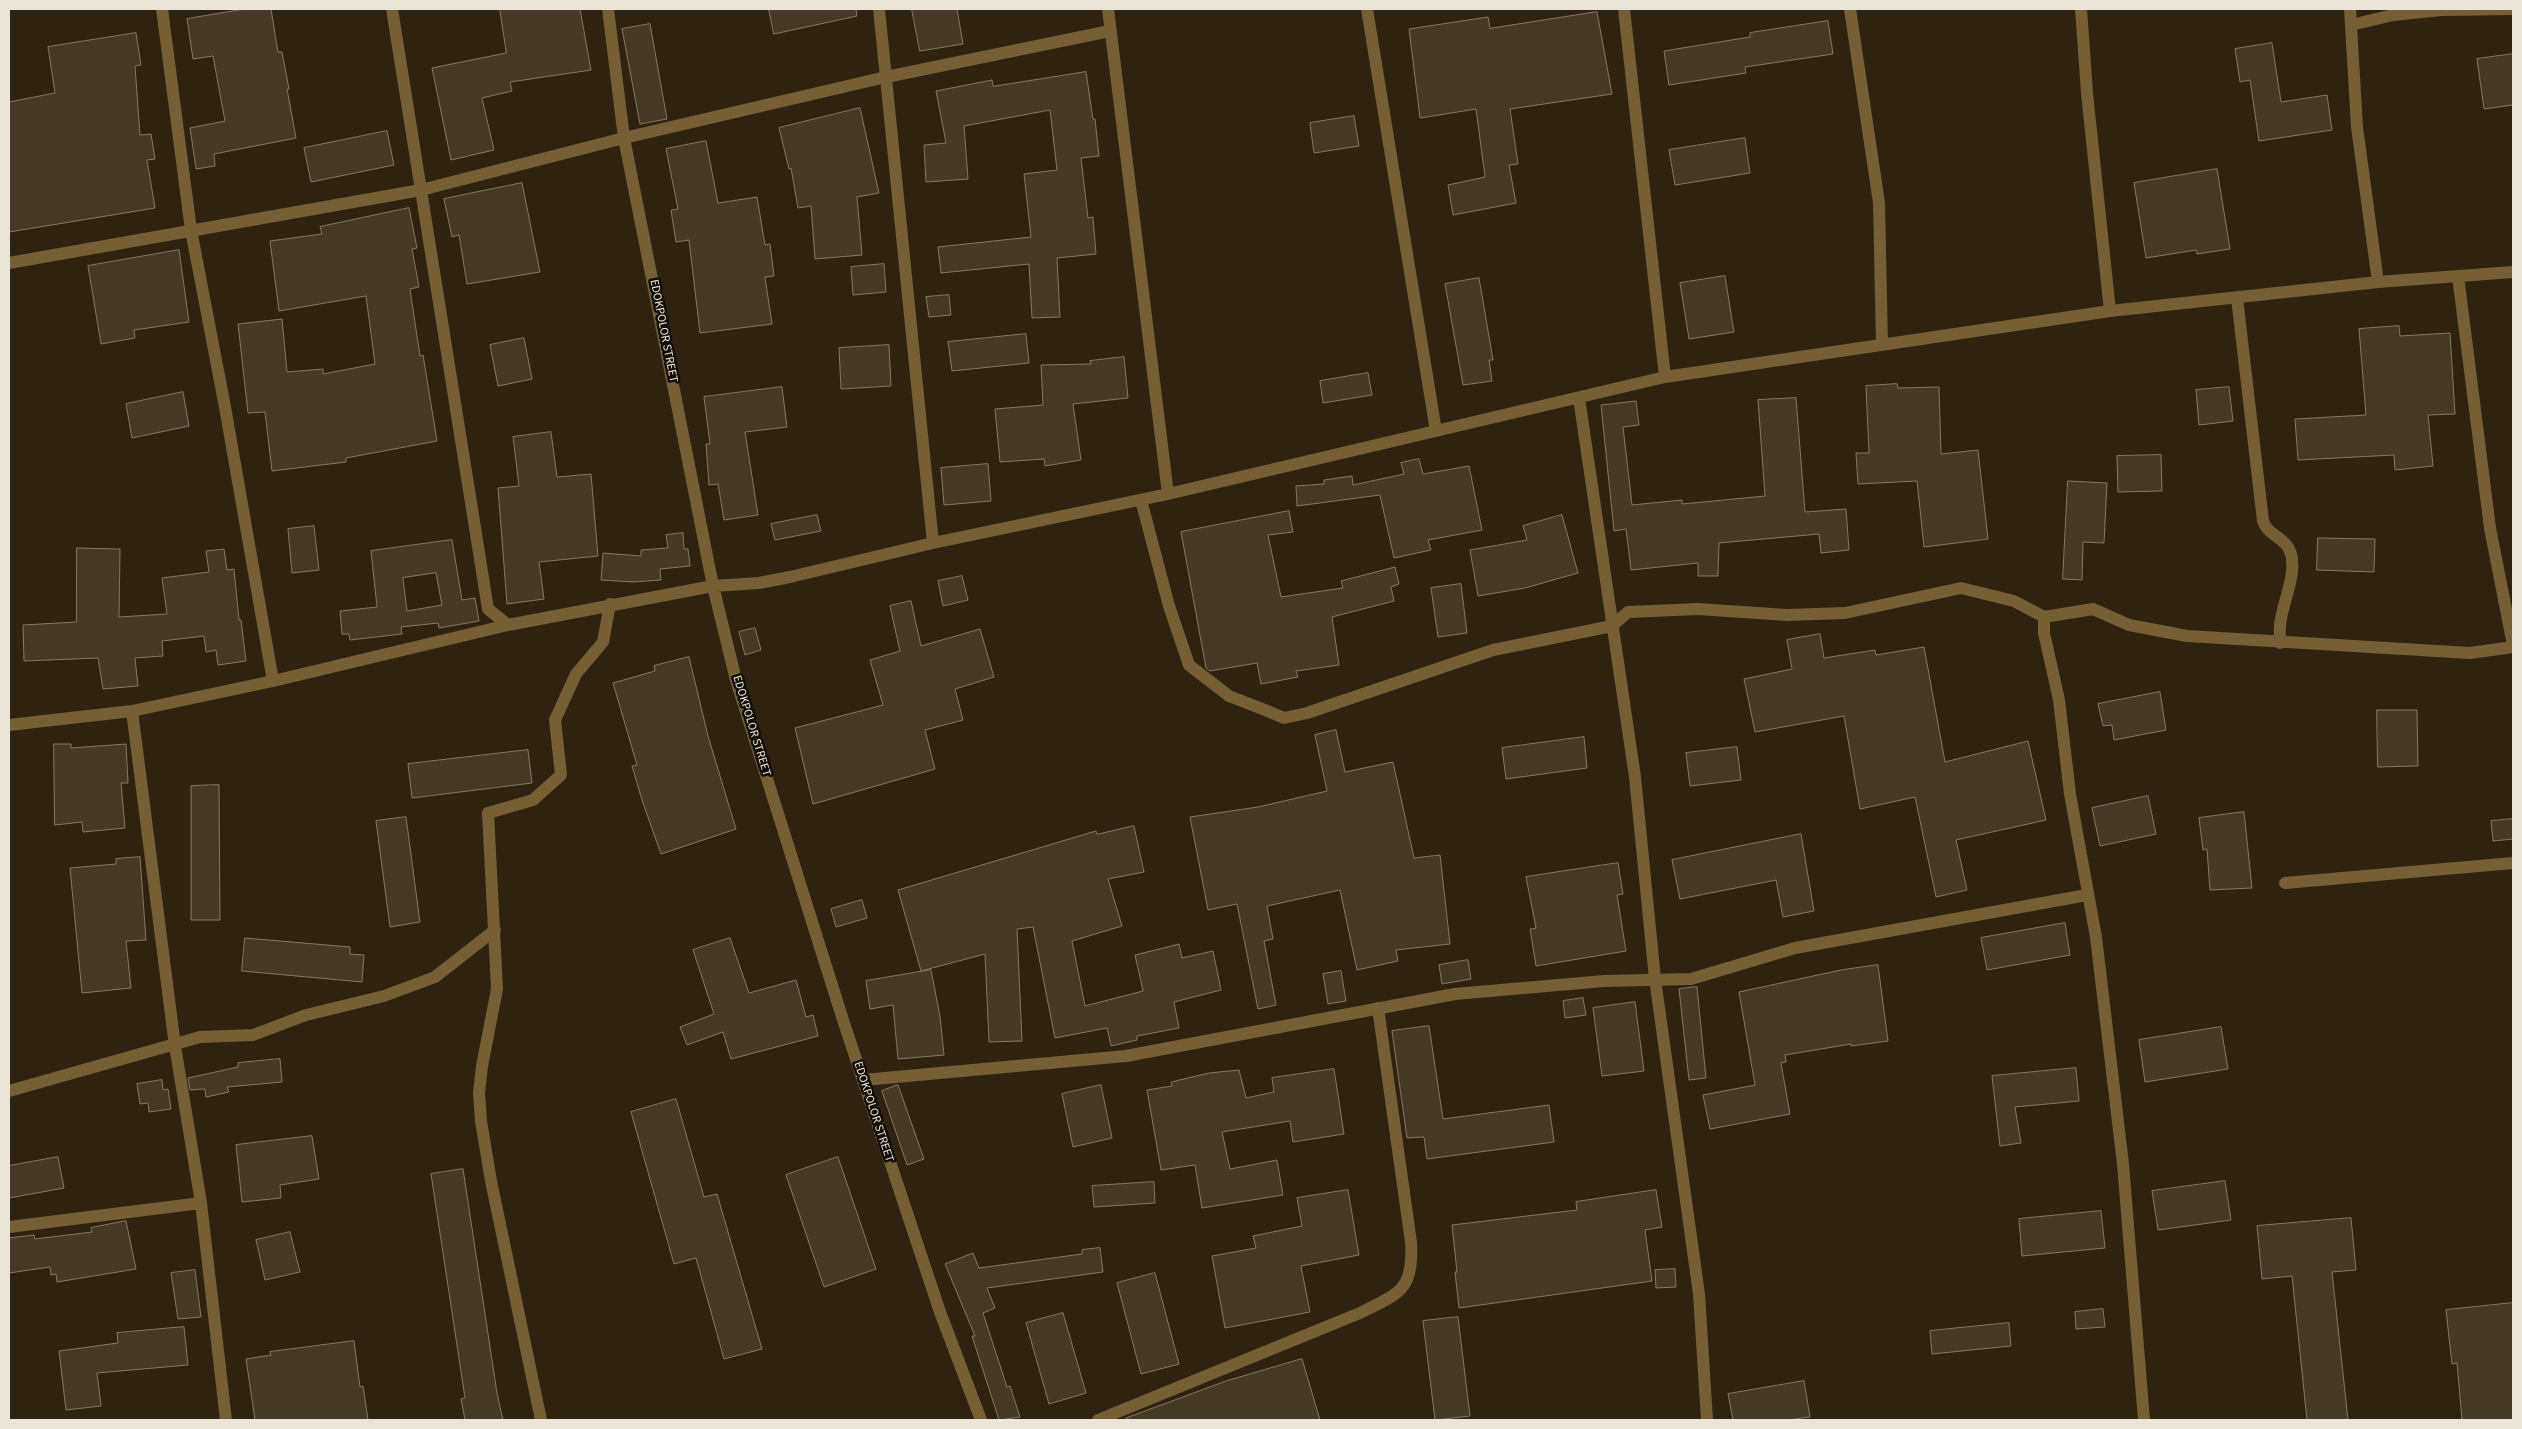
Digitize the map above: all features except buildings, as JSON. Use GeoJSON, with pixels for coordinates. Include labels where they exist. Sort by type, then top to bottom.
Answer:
{"type":"FeatureCollection","features":[{"type":"Feature","properties":{"kind":"street"},"geometry":{"type":"LineString","coordinates":[[162,9],[191,230],[274,681]]}},
{"type":"Feature","properties":{"kind":"street"},"geometry":{"type":"LineString","coordinates":[[392,9],[488,609],[508,625]]}},
{"type":"Feature","properties":{"kind":"street","name":"EDOKPOLOR STREET"},"geometry":{"type":"LineString","coordinates":[[608,9],[624,138],[713,586],[736,680],[863,1080],[940,1312],[981,1420]]}},
{"type":"Feature","properties":{"kind":"street"},"geometry":{"type":"LineString","coordinates":[[879,9],[933,543]]}},
{"type":"Feature","properties":{"kind":"street"},"geometry":{"type":"LineString","coordinates":[[1108,9],[1168,494]]}},
{"type":"Feature","properties":{"kind":"street"},"geometry":{"type":"LineString","coordinates":[[1367,9],[1436,431]]}},
{"type":"Feature","properties":{"kind":"street"},"geometry":{"type":"LineString","coordinates":[[1624,9],[1665,377]]}},
{"type":"Feature","properties":{"kind":"street"},"geometry":{"type":"LineString","coordinates":[[1850,9],[1880,203],[1882,344]]}},
{"type":"Feature","properties":{"kind":"street"},"geometry":{"type":"LineString","coordinates":[[2081,9],[2087,93],[2110,311]]}},
{"type":"Feature","properties":{"kind":"street"},"geometry":{"type":"LineString","coordinates":[[2350,9],[2357,127],[2378,282]]}},
{"type":"Feature","properties":{"kind":"street"},"geometry":{"type":"LineString","coordinates":[[2351,25],[2393,15],[2441,10],[2513,9]]}},
{"type":"Feature","properties":{"kind":"street"},"geometry":{"type":"LineString","coordinates":[[9,263],[421,190],[624,138],[886,77],[1110,31]]}},
{"type":"Feature","properties":{"kind":"street"},"geometry":{"type":"LineString","coordinates":[[9,725],[132,712],[274,681],[508,625],[610,604],[713,586],[759,583],[933,543],[1168,494],[1665,377],[2110,311],[2378,282],[2513,272]]}},
{"type":"Feature","properties":{"kind":"street"},"geometry":{"type":"LineString","coordinates":[[1141,500],[1169,606],[1189,665],[1229,696],[1284,718],[1307,713],[1493,650],[1612,626],[1628,612],[1698,609],[1787,615],[1845,613],[1961,588],[2014,601],[2044,617],[2093,609],[2130,625],[2187,636],[2470,653],[2513,646],[2490,528],[2458,276]]}},
{"type":"Feature","properties":{"kind":"street"},"geometry":{"type":"LineString","coordinates":[[2237,298],[2263,521],[2270,533],[2286,545],[2292,556],[2291,574],[2280,620],[2280,643]]}},
{"type":"Feature","properties":{"kind":"street"},"geometry":{"type":"LineString","coordinates":[[1578,398],[1635,777],[1655,979],[1699,1294],[1707,1420]]}},
{"type":"Feature","properties":{"kind":"street"},"geometry":{"type":"LineString","coordinates":[[541,1420],[491,1180],[481,1122],[479,1094],[482,1066],[497,989],[488,813],[533,800],[562,775],[555,720],[576,674],[603,642],[610,604]]}},
{"type":"Feature","properties":{"kind":"street"},"geometry":{"type":"LineString","coordinates":[[2044,617],[2044,633],[2059,700],[2070,794],[2096,937],[2123,1164],[2144,1420]]}},
{"type":"Feature","properties":{"kind":"street"},"geometry":{"type":"LineString","coordinates":[[132,712],[175,1046],[201,1203],[226,1420]]}},
{"type":"Feature","properties":{"kind":"street"},"geometry":{"type":"LineString","coordinates":[[2286,883],[2513,863]]}},
{"type":"Feature","properties":{"kind":"street"},"geometry":{"type":"LineString","coordinates":[[863,1080],[1126,1056],[1455,994],[1604,981],[1691,979],[1795,948],[2087,895]]}},
{"type":"Feature","properties":{"kind":"street"},"geometry":{"type":"LineString","coordinates":[[9,1091],[175,1046],[200,1037],[253,1035],[306,1015],[384,996],[435,977],[495,930]]}},
{"type":"Feature","properties":{"kind":"street"},"geometry":{"type":"LineString","coordinates":[[1098,1420],[1360,1313],[1397,1294],[1410,1277],[1412,1264],[1411,1242],[1378,1008]]}},
{"type":"Feature","properties":{"kind":"street"},"geometry":{"type":"LineString","coordinates":[[9,1227],[201,1203]]}}]}
